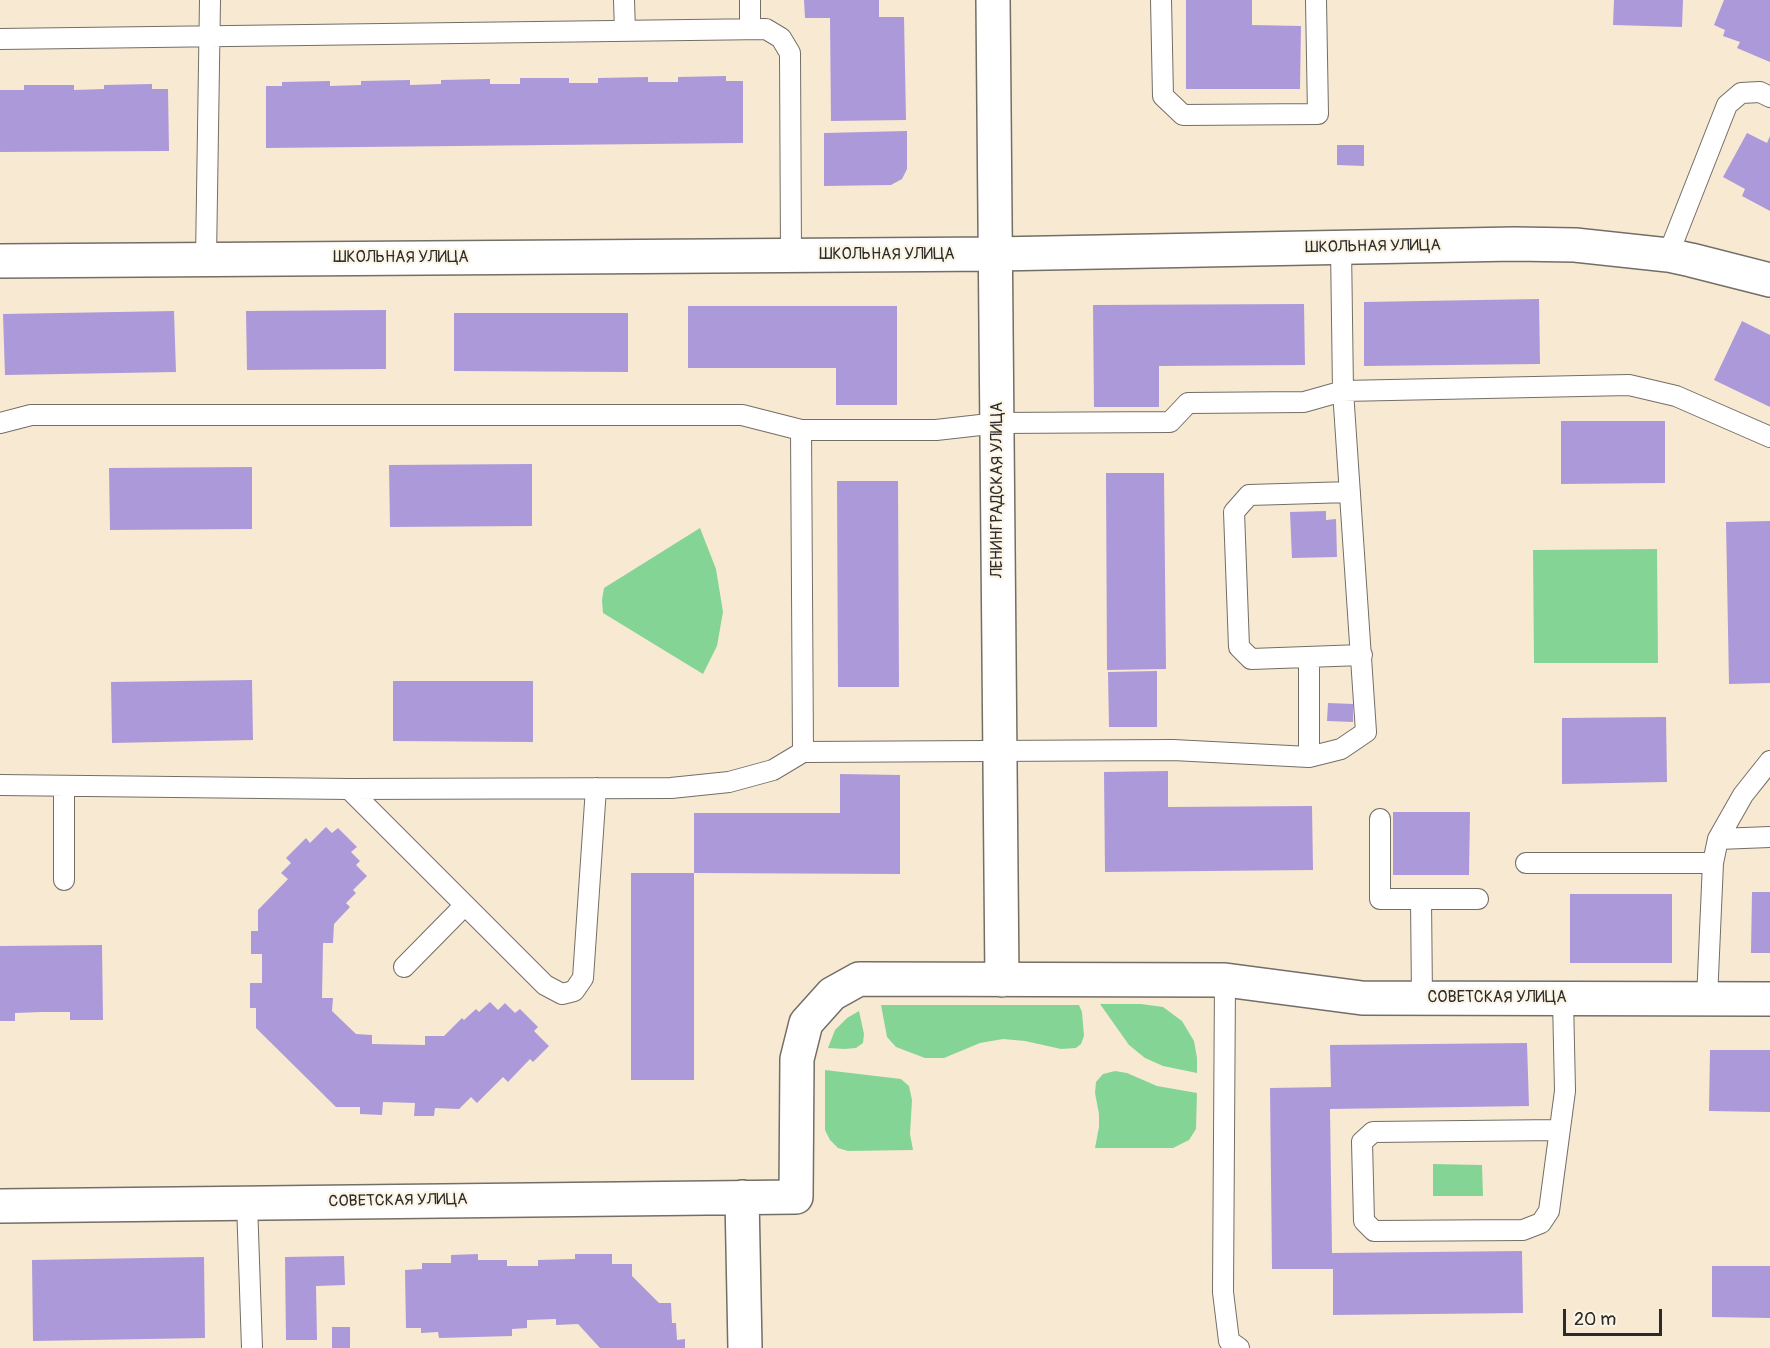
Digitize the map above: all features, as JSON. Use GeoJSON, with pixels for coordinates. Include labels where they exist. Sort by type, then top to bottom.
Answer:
{"type":"FeatureCollection","features":[{"type":"Feature","properties":{"kind":"street","name":"ЛЕНИНГРАДСКАЯ УЛИЦА"},"geometry":{"type":"LineString","coordinates":[[993,0],[1002,980]]}},
{"type":"Feature","properties":{"kind":"street","name":"ШКОЛЬНАЯ УЛИЦА"},"geometry":{"type":"LineString","coordinates":[[0,261],[996,254],[1565,245],[1668,255],[1770,280]]}},
{"type":"Feature","properties":{"kind":"street","name":"СОВЕТСКАЯ УЛИЦА"},"geometry":{"type":"LineString","coordinates":[[0,1206],[796,1197],[797,1059],[806,1023],[832,994],[859,979],[1225,980],[1362,998],[1770,999]]}},
{"type":"Feature","properties":{"kind":"street"},"geometry":{"type":"LineString","coordinates":[[742,1197],[745,1348]]}},
{"type":"Feature","properties":{"kind":"lane"},"geometry":{"type":"LineString","coordinates":[[206,260],[210,0]]}},
{"type":"Feature","properties":{"kind":"lane"},"geometry":{"type":"LineString","coordinates":[[624,0],[625,31]]}},
{"type":"Feature","properties":{"kind":"lane"},"geometry":{"type":"LineString","coordinates":[[750,0],[750,29]]}},
{"type":"Feature","properties":{"kind":"lane"},"geometry":{"type":"LineString","coordinates":[[1161,0],[1163,96],[1183,115],[1318,114],[1316,0]]}},
{"type":"Feature","properties":{"kind":"lane"},"geometry":{"type":"LineString","coordinates":[[0,39],[766,29],[782,38],[790,53],[791,255]]}},
{"type":"Feature","properties":{"kind":"lane"},"geometry":{"type":"LineString","coordinates":[[1668,255],[1727,105],[1741,93],[1760,92],[1770,97]]}},
{"type":"Feature","properties":{"kind":"lane"},"geometry":{"type":"LineString","coordinates":[[0,785],[349,789],[671,788],[729,782],[773,770],[803,752],[1173,750],[1309,757],[1341,749],[1366,732],[1343,391],[1341,247]]}},
{"type":"Feature","properties":{"kind":"lane"},"geometry":{"type":"LineString","coordinates":[[0,423],[31,415],[742,415],[801,430],[936,430],[998,423],[1170,422],[1188,403],[1304,402],[1343,391],[1629,385],[1676,396],[1770,437]]}},
{"type":"Feature","properties":{"kind":"lane"},"geometry":{"type":"LineString","coordinates":[[801,430],[803,752]]}},
{"type":"Feature","properties":{"kind":"lane"},"geometry":{"type":"LineString","coordinates":[[1350,492],[1249,495],[1234,512],[1239,647],[1251,659],[1362,655]]}},
{"type":"Feature","properties":{"kind":"lane"},"geometry":{"type":"LineString","coordinates":[[1309,657],[1309,757]]}},
{"type":"Feature","properties":{"kind":"lane"},"geometry":{"type":"LineString","coordinates":[[1707,999],[1713,863],[1718,839],[1743,795],[1770,761]]}},
{"type":"Feature","properties":{"kind":"lane"},"geometry":{"type":"LineString","coordinates":[[64,786],[64,880]]}},
{"type":"Feature","properties":{"kind":"lane"},"geometry":{"type":"LineString","coordinates":[[349,789],[545,985],[562,994],[574,991],[583,978],[596,788]]}},
{"type":"Feature","properties":{"kind":"lane"},"geometry":{"type":"LineString","coordinates":[[1380,819],[1380,899],[1478,899]]}},
{"type":"Feature","properties":{"kind":"lane"},"geometry":{"type":"LineString","coordinates":[[1718,839],[1770,837]]}},
{"type":"Feature","properties":{"kind":"lane"},"geometry":{"type":"LineString","coordinates":[[1526,863],[1713,863]]}},
{"type":"Feature","properties":{"kind":"lane"},"geometry":{"type":"LineString","coordinates":[[1421,899],[1422,998]]}},
{"type":"Feature","properties":{"kind":"lane"},"geometry":{"type":"LineString","coordinates":[[404,967],[465,905]]}},
{"type":"Feature","properties":{"kind":"lane"},"geometry":{"type":"LineString","coordinates":[[1225,980],[1223,1292],[1229,1341],[1239,1348]]}},
{"type":"Feature","properties":{"kind":"lane"},"geometry":{"type":"LineString","coordinates":[[1559,1130],[1373,1132],[1362,1142],[1364,1221],[1374,1232],[1523,1230],[1541,1223],[1549,1210],[1564,1091],[1563,999]]}},
{"type":"Feature","properties":{"kind":"lane"},"geometry":{"type":"LineString","coordinates":[[247,1203],[252,1348]]}},
{"type":"Feature","properties":{"kind":"green space"},"geometry":{"type":"Polygon","coordinates":[[[700,528],[716,569],[723,612],[717,646],[703,674],[603,613],[602,600],[604,588],[700,528]]]}},
{"type":"Feature","properties":{"kind":"green space"},"geometry":{"type":"Polygon","coordinates":[[[1657,549],[1658,663],[1534,663],[1533,550],[1657,549]]]}},
{"type":"Feature","properties":{"kind":"green space"},"geometry":{"type":"Polygon","coordinates":[[[1100,1004],[1141,1004],[1163,1007],[1182,1021],[1194,1041],[1197,1073],[1163,1066],[1145,1058],[1129,1045],[1100,1004]]]}},
{"type":"Feature","properties":{"kind":"green space"},"geometry":{"type":"Polygon","coordinates":[[[881,1005],[1079,1005],[1082,1012],[1084,1036],[1081,1044],[1076,1048],[1061,1049],[1003,1039],[980,1043],[944,1058],[925,1058],[896,1047],[887,1037],[881,1005]]]}},
{"type":"Feature","properties":{"kind":"green space"},"geometry":{"type":"Polygon","coordinates":[[[859,1011],[864,1034],[863,1043],[856,1048],[828,1048],[835,1030],[847,1018],[859,1011]]]}},
{"type":"Feature","properties":{"kind":"green space"},"geometry":{"type":"Polygon","coordinates":[[[825,1070],[901,1079],[909,1086],[912,1100],[910,1134],[913,1150],[848,1151],[838,1148],[830,1140],[825,1130],[825,1070]]]}},
{"type":"Feature","properties":{"kind":"green space"},"geometry":{"type":"Polygon","coordinates":[[[1115,1071],[1127,1073],[1157,1086],[1197,1093],[1196,1129],[1189,1140],[1173,1148],[1095,1148],[1099,1127],[1096,1082],[1103,1074],[1115,1071]]]}},
{"type":"Feature","properties":{"kind":"green space"},"geometry":{"type":"Polygon","coordinates":[[[1433,1164],[1482,1165],[1483,1196],[1433,1196],[1433,1164]]]}},
{"type":"Feature","properties":{"kind":"building"},"geometry":{"type":"Polygon","coordinates":[[[804,0],[879,0],[879,17],[904,17],[906,120],[831,121],[830,18],[805,18],[804,0]]]}},
{"type":"Feature","properties":{"kind":"building"},"geometry":{"type":"Polygon","coordinates":[[[1186,0],[1252,0],[1252,25],[1301,26],[1300,89],[1186,89],[1186,0]]]}},
{"type":"Feature","properties":{"kind":"building"},"geometry":{"type":"Polygon","coordinates":[[[1614,0],[1683,0],[1682,27],[1613,25],[1614,0]]]}},
{"type":"Feature","properties":{"kind":"building"},"geometry":{"type":"Polygon","coordinates":[[[1724,0],[1770,0],[1770,62],[1737,48],[1740,42],[1723,36],[1725,30],[1714,25],[1724,0]]]}},
{"type":"Feature","properties":{"kind":"building"},"geometry":{"type":"Polygon","coordinates":[[[726,76],[726,81],[743,81],[743,143],[266,148],[266,86],[282,86],[282,82],[330,81],[330,86],[361,85],[361,81],[410,80],[410,85],[441,84],[441,80],[490,79],[490,84],[520,84],[520,78],[569,78],[569,83],[598,83],[598,78],[648,77],[648,82],[678,82],[678,77],[726,76]]]}},
{"type":"Feature","properties":{"kind":"building"},"geometry":{"type":"Polygon","coordinates":[[[152,84],[152,89],[168,89],[169,151],[0,152],[0,90],[24,90],[24,85],[74,85],[74,90],[104,89],[104,85],[152,84]]]}},
{"type":"Feature","properties":{"kind":"building"},"geometry":{"type":"Polygon","coordinates":[[[907,131],[907,169],[902,179],[891,185],[824,186],[824,133],[907,131]]]}},
{"type":"Feature","properties":{"kind":"building"},"geometry":{"type":"Polygon","coordinates":[[[1747,133],[1767,143],[1770,136],[1770,211],[1742,196],[1745,189],[1723,177],[1747,133]]]}},
{"type":"Feature","properties":{"kind":"building"},"geometry":{"type":"Polygon","coordinates":[[[1337,145],[1364,145],[1364,166],[1337,165],[1337,145]]]}},
{"type":"Feature","properties":{"kind":"building"},"geometry":{"type":"Polygon","coordinates":[[[1539,299],[1540,364],[1364,366],[1364,302],[1539,299]]]}},
{"type":"Feature","properties":{"kind":"building"},"geometry":{"type":"Polygon","coordinates":[[[1304,304],[1305,365],[1159,366],[1159,407],[1094,407],[1093,305],[1304,304]]]}},
{"type":"Feature","properties":{"kind":"building"},"geometry":{"type":"Polygon","coordinates":[[[688,306],[897,306],[897,405],[836,405],[836,368],[688,368],[688,306]]]}},
{"type":"Feature","properties":{"kind":"building"},"geometry":{"type":"Polygon","coordinates":[[[386,310],[386,369],[247,370],[246,311],[386,310]]]}},
{"type":"Feature","properties":{"kind":"building"},"geometry":{"type":"Polygon","coordinates":[[[174,311],[176,372],[5,375],[3,314],[174,311]]]}},
{"type":"Feature","properties":{"kind":"building"},"geometry":{"type":"Polygon","coordinates":[[[454,313],[628,313],[628,372],[454,371],[454,313]]]}},
{"type":"Feature","properties":{"kind":"building"},"geometry":{"type":"Polygon","coordinates":[[[1742,321],[1770,335],[1770,407],[1714,380],[1742,321]]]}},
{"type":"Feature","properties":{"kind":"building"},"geometry":{"type":"Polygon","coordinates":[[[1561,421],[1665,421],[1665,483],[1561,484],[1561,421]]]}},
{"type":"Feature","properties":{"kind":"building"},"geometry":{"type":"Polygon","coordinates":[[[532,464],[532,526],[390,527],[389,465],[532,464]]]}},
{"type":"Feature","properties":{"kind":"building"},"geometry":{"type":"Polygon","coordinates":[[[252,467],[252,529],[110,530],[109,468],[252,467]]]}},
{"type":"Feature","properties":{"kind":"building"},"geometry":{"type":"Polygon","coordinates":[[[1106,473],[1164,473],[1166,669],[1107,670],[1106,473]]]}},
{"type":"Feature","properties":{"kind":"building"},"geometry":{"type":"Polygon","coordinates":[[[837,481],[898,481],[899,687],[838,687],[837,481]]]}},
{"type":"Feature","properties":{"kind":"building"},"geometry":{"type":"Polygon","coordinates":[[[1326,511],[1326,520],[1336,519],[1337,557],[1292,558],[1290,512],[1326,511]]]}},
{"type":"Feature","properties":{"kind":"building"},"geometry":{"type":"Polygon","coordinates":[[[1770,521],[1770,683],[1729,684],[1726,522],[1770,521]]]}},
{"type":"Feature","properties":{"kind":"building"},"geometry":{"type":"Polygon","coordinates":[[[1157,671],[1157,727],[1109,727],[1108,672],[1157,671]]]}},
{"type":"Feature","properties":{"kind":"building"},"geometry":{"type":"Polygon","coordinates":[[[252,680],[253,740],[112,743],[111,682],[252,680]]]}},
{"type":"Feature","properties":{"kind":"building"},"geometry":{"type":"Polygon","coordinates":[[[393,681],[533,681],[533,742],[393,741],[393,681]]]}},
{"type":"Feature","properties":{"kind":"building"},"geometry":{"type":"Polygon","coordinates":[[[1328,703],[1353,704],[1353,722],[1327,721],[1328,703]]]}},
{"type":"Feature","properties":{"kind":"building"},"geometry":{"type":"Polygon","coordinates":[[[1666,717],[1667,782],[1562,784],[1562,718],[1666,717]]]}},
{"type":"Feature","properties":{"kind":"building"},"geometry":{"type":"Polygon","coordinates":[[[1168,771],[1168,807],[1312,806],[1313,870],[1105,872],[1104,772],[1168,771]]]}},
{"type":"Feature","properties":{"kind":"building"},"geometry":{"type":"Polygon","coordinates":[[[840,774],[900,775],[900,874],[694,873],[694,813],[840,813],[840,774]]]}},
{"type":"Feature","properties":{"kind":"building"},"geometry":{"type":"Polygon","coordinates":[[[1393,812],[1470,812],[1469,875],[1393,875],[1393,812]]]}},
{"type":"Feature","properties":{"kind":"building"},"geometry":{"type":"Polygon","coordinates":[[[326,827],[332,833],[338,828],[357,847],[351,852],[360,861],[356,865],[367,876],[353,890],[356,893],[346,903],[350,907],[334,924],[333,943],[323,943],[322,998],[333,998],[332,1011],[356,1034],[372,1035],[372,1044],[425,1045],[425,1036],[444,1036],[462,1018],[464,1020],[476,1009],[479,1012],[490,1002],[498,1010],[505,1003],[515,1013],[520,1009],[538,1027],[534,1031],[549,1046],[533,1062],[530,1059],[508,1082],[503,1077],[477,1103],[471,1097],[459,1109],[435,1108],[434,1116],[414,1116],[415,1103],[383,1102],[382,1115],[360,1114],[360,1107],[336,1107],[256,1028],[256,1008],[250,1008],[250,983],[262,983],[262,954],[251,954],[251,931],[258,931],[258,910],[288,879],[281,873],[291,863],[286,858],[306,838],[310,843],[326,827]]]}},
{"type":"Feature","properties":{"kind":"building"},"geometry":{"type":"Polygon","coordinates":[[[631,873],[694,873],[694,1080],[631,1080],[631,873]]]}},
{"type":"Feature","properties":{"kind":"building"},"geometry":{"type":"Polygon","coordinates":[[[1752,892],[1770,892],[1770,953],[1751,953],[1752,892]]]}},
{"type":"Feature","properties":{"kind":"building"},"geometry":{"type":"Polygon","coordinates":[[[1570,894],[1672,894],[1672,963],[1570,963],[1570,894]]]}},
{"type":"Feature","properties":{"kind":"building"},"geometry":{"type":"Polygon","coordinates":[[[102,945],[103,1020],[70,1020],[70,1012],[42,1012],[15,1013],[15,1021],[0,1021],[0,946],[102,945]]]}},
{"type":"Feature","properties":{"kind":"building"},"geometry":{"type":"Polygon","coordinates":[[[1527,1043],[1529,1106],[1330,1109],[1332,1253],[1522,1251],[1523,1313],[1333,1315],[1333,1269],[1272,1269],[1270,1088],[1331,1087],[1330,1045],[1527,1043]]]}},
{"type":"Feature","properties":{"kind":"building"},"geometry":{"type":"Polygon","coordinates":[[[1710,1050],[1770,1050],[1770,1112],[1709,1111],[1710,1050]]]}},
{"type":"Feature","properties":{"kind":"building"},"geometry":{"type":"Polygon","coordinates":[[[478,1254],[478,1260],[507,1260],[507,1266],[538,1266],[538,1260],[575,1259],[575,1254],[612,1254],[612,1264],[632,1264],[632,1276],[659,1303],[671,1303],[672,1323],[676,1323],[677,1340],[685,1339],[685,1348],[600,1348],[578,1324],[556,1325],[556,1319],[527,1320],[527,1328],[512,1329],[512,1336],[439,1338],[438,1332],[421,1333],[421,1328],[406,1328],[405,1270],[422,1269],[422,1263],[451,1263],[451,1255],[478,1254]]]}},
{"type":"Feature","properties":{"kind":"building"},"geometry":{"type":"Polygon","coordinates":[[[344,1256],[345,1285],[316,1286],[317,1340],[286,1340],[285,1257],[344,1256]]]}},
{"type":"Feature","properties":{"kind":"building"},"geometry":{"type":"Polygon","coordinates":[[[204,1257],[205,1338],[33,1341],[32,1260],[204,1257]]]}},
{"type":"Feature","properties":{"kind":"building"},"geometry":{"type":"Polygon","coordinates":[[[1712,1266],[1770,1266],[1770,1318],[1712,1317],[1712,1266]]]}},
{"type":"Feature","properties":{"kind":"building"},"geometry":{"type":"Polygon","coordinates":[[[332,1327],[350,1327],[350,1348],[332,1348],[332,1327]]]}}]}
